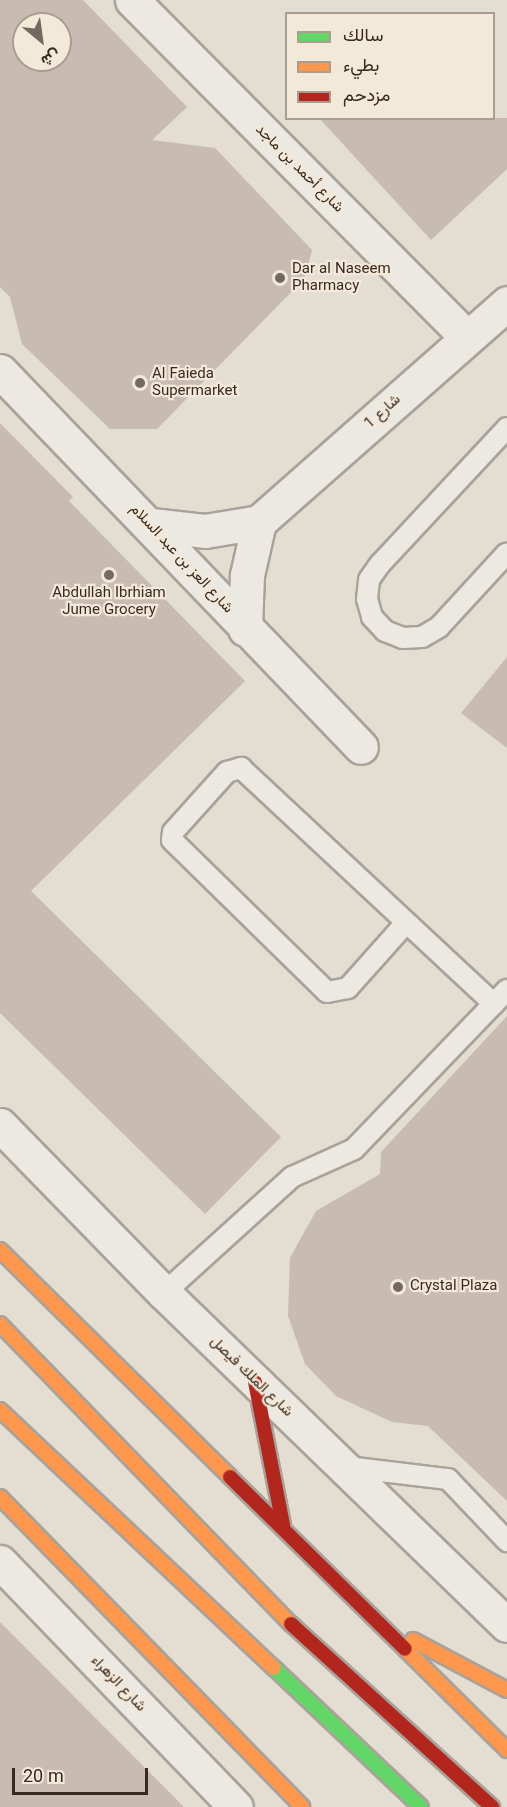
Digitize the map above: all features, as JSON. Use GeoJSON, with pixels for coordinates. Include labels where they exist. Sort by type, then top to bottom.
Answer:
{"type":"FeatureCollection","features":[{"type":"Feature","properties":{"kind":"main road"},"geometry":{"type":"LineString","coordinates":[[0,1250],[283,1525],[507,1750]]}},
{"type":"Feature","properties":{"kind":"main road"},"geometry":{"type":"LineString","coordinates":[[0,1324],[279,1613],[492,1807]]}},
{"type":"Feature","properties":{"kind":"main road"},"geometry":{"type":"LineString","coordinates":[[255,1382],[283,1525]]}},
{"type":"Feature","properties":{"kind":"main road"},"geometry":{"type":"LineString","coordinates":[[0,1410],[421,1807]]}},
{"type":"Feature","properties":{"kind":"main road"},"geometry":{"type":"LineString","coordinates":[[0,1497],[303,1807]]}},
{"type":"Feature","properties":{"kind":"main road"},"geometry":{"type":"LineString","coordinates":[[377,1619],[507,1689]]}},
{"type":"Feature","properties":{"kind":"street","name":"شارع أحمد بن ماجد"},"geometry":{"type":"LineString","coordinates":[[132,0],[467,337]]}},
{"type":"Feature","properties":{"kind":"street","name":"شارع 1"},"geometry":{"type":"LineString","coordinates":[[259,522],[507,303]]}},
{"type":"Feature","properties":{"kind":"street","name":"شارع العز بن عبد السلام"},"geometry":{"type":"LineString","coordinates":[[0,371],[151,525],[246,629],[361,747]]}},
{"type":"Feature","properties":{"kind":"street"},"geometry":{"type":"LineString","coordinates":[[151,525],[204,531],[259,522],[247,574],[246,629]]}},
{"type":"Feature","properties":{"kind":"street","name":"شارع الملك فيصل"},"geometry":{"type":"LineString","coordinates":[[0,1125],[164,1293],[255,1382],[348,1467],[507,1624]]}},
{"type":"Feature","properties":{"kind":"street","name":"شارع الزهراء"},"geometry":{"type":"LineString","coordinates":[[0,1562],[236,1807]]}},
{"type":"Feature","properties":{"kind":"lane"},"geometry":{"type":"LineString","coordinates":[[507,429],[380,564],[369,580],[367,599],[372,617],[385,631],[403,638],[422,637],[439,627],[507,553]]}},
{"type":"Feature","properties":{"kind":"lane"},"geometry":{"type":"LineString","coordinates":[[164,1293],[292,1177],[354,1149],[500,997],[405,924],[241,768],[228,771],[172,832],[172,840],[327,992],[348,988],[405,924]]}},
{"type":"Feature","properties":{"kind":"lane"},"geometry":{"type":"LineString","coordinates":[[348,1467],[448,1479],[507,1540]]}},
{"type":"Feature","properties":{"kind":"building"},"geometry":{"type":"Polygon","coordinates":[[[0,0],[83,0],[187,107],[152,140],[215,148],[312,250],[305,278],[157,429],[110,429],[22,344],[10,297],[0,287],[0,0]]]}},
{"type":"Feature","properties":{"kind":"building"},"geometry":{"type":"Polygon","coordinates":[[[495,118],[507,118],[507,169],[431,240],[321,120],[495,120],[495,118]]]}},
{"type":"Feature","properties":{"kind":"building"},"geometry":{"type":"Polygon","coordinates":[[[0,423],[73,497],[69,501],[245,681],[31,891],[281,1137],[205,1214],[0,1013],[0,423]]]}},
{"type":"Feature","properties":{"kind":"building"},"geometry":{"type":"Polygon","coordinates":[[[507,657],[507,748],[461,713],[507,657]]]}},
{"type":"Feature","properties":{"kind":"building","name":"Crystal Plaza"},"geometry":{"type":"Polygon","coordinates":[[[507,1016],[507,1501],[428,1426],[392,1422],[336,1396],[305,1364],[288,1316],[290,1258],[316,1211],[380,1174],[381,1152],[507,1016]]]}},
{"type":"Feature","properties":{"kind":"building"},"geometry":{"type":"Polygon","coordinates":[[[0,1622],[184,1807],[0,1807],[0,1622]]]}},
{"type":"Feature","properties":{"kind":"traffic: fast"},"geometry":{"type":"LineString","coordinates":[[274,1668],[421,1807]]}},
{"type":"Feature","properties":{"kind":"traffic: slow"},"geometry":{"type":"LineString","coordinates":[[0,1250],[230,1477]]}},
{"type":"Feature","properties":{"kind":"traffic: slow"},"geometry":{"type":"LineString","coordinates":[[0,1324],[291,1624]]}},
{"type":"Feature","properties":{"kind":"traffic: slow"},"geometry":{"type":"LineString","coordinates":[[0,1410],[274,1668]]}},
{"type":"Feature","properties":{"kind":"traffic: slow"},"geometry":{"type":"LineString","coordinates":[[0,1497],[303,1807]]}},
{"type":"Feature","properties":{"kind":"traffic: slow"},"geometry":{"type":"LineString","coordinates":[[413,1640],[507,1690]]}},
{"type":"Feature","properties":{"kind":"traffic: slow"},"geometry":{"type":"LineString","coordinates":[[405,1649],[507,1750]]}},
{"type":"Feature","properties":{"kind":"traffic: jam"},"geometry":{"type":"LineString","coordinates":[[255,1382],[283,1525]]}},
{"type":"Feature","properties":{"kind":"traffic: jam"},"geometry":{"type":"LineString","coordinates":[[230,1477],[405,1649]]}},
{"type":"Feature","properties":{"kind":"traffic: jam"},"geometry":{"type":"LineString","coordinates":[[291,1624],[492,1807]]}},
{"type":"Feature","properties":{"kind":"place","name":"Dar al Naseem Pharmacy"},"geometry":{"type":"Point","coordinates":[280,278]}},
{"type":"Feature","properties":{"kind":"place","name":"Al Faieda Supermarket"},"geometry":{"type":"Point","coordinates":[140,383]}},
{"type":"Feature","properties":{"kind":"place","name":"Abdullah Ibrhiam Jume Grocery"},"geometry":{"type":"Point","coordinates":[109,575]}},
{"type":"Feature","properties":{"kind":"place","name":"Crystal Plaza"},"geometry":{"type":"Point","coordinates":[398,1287]}}]}
